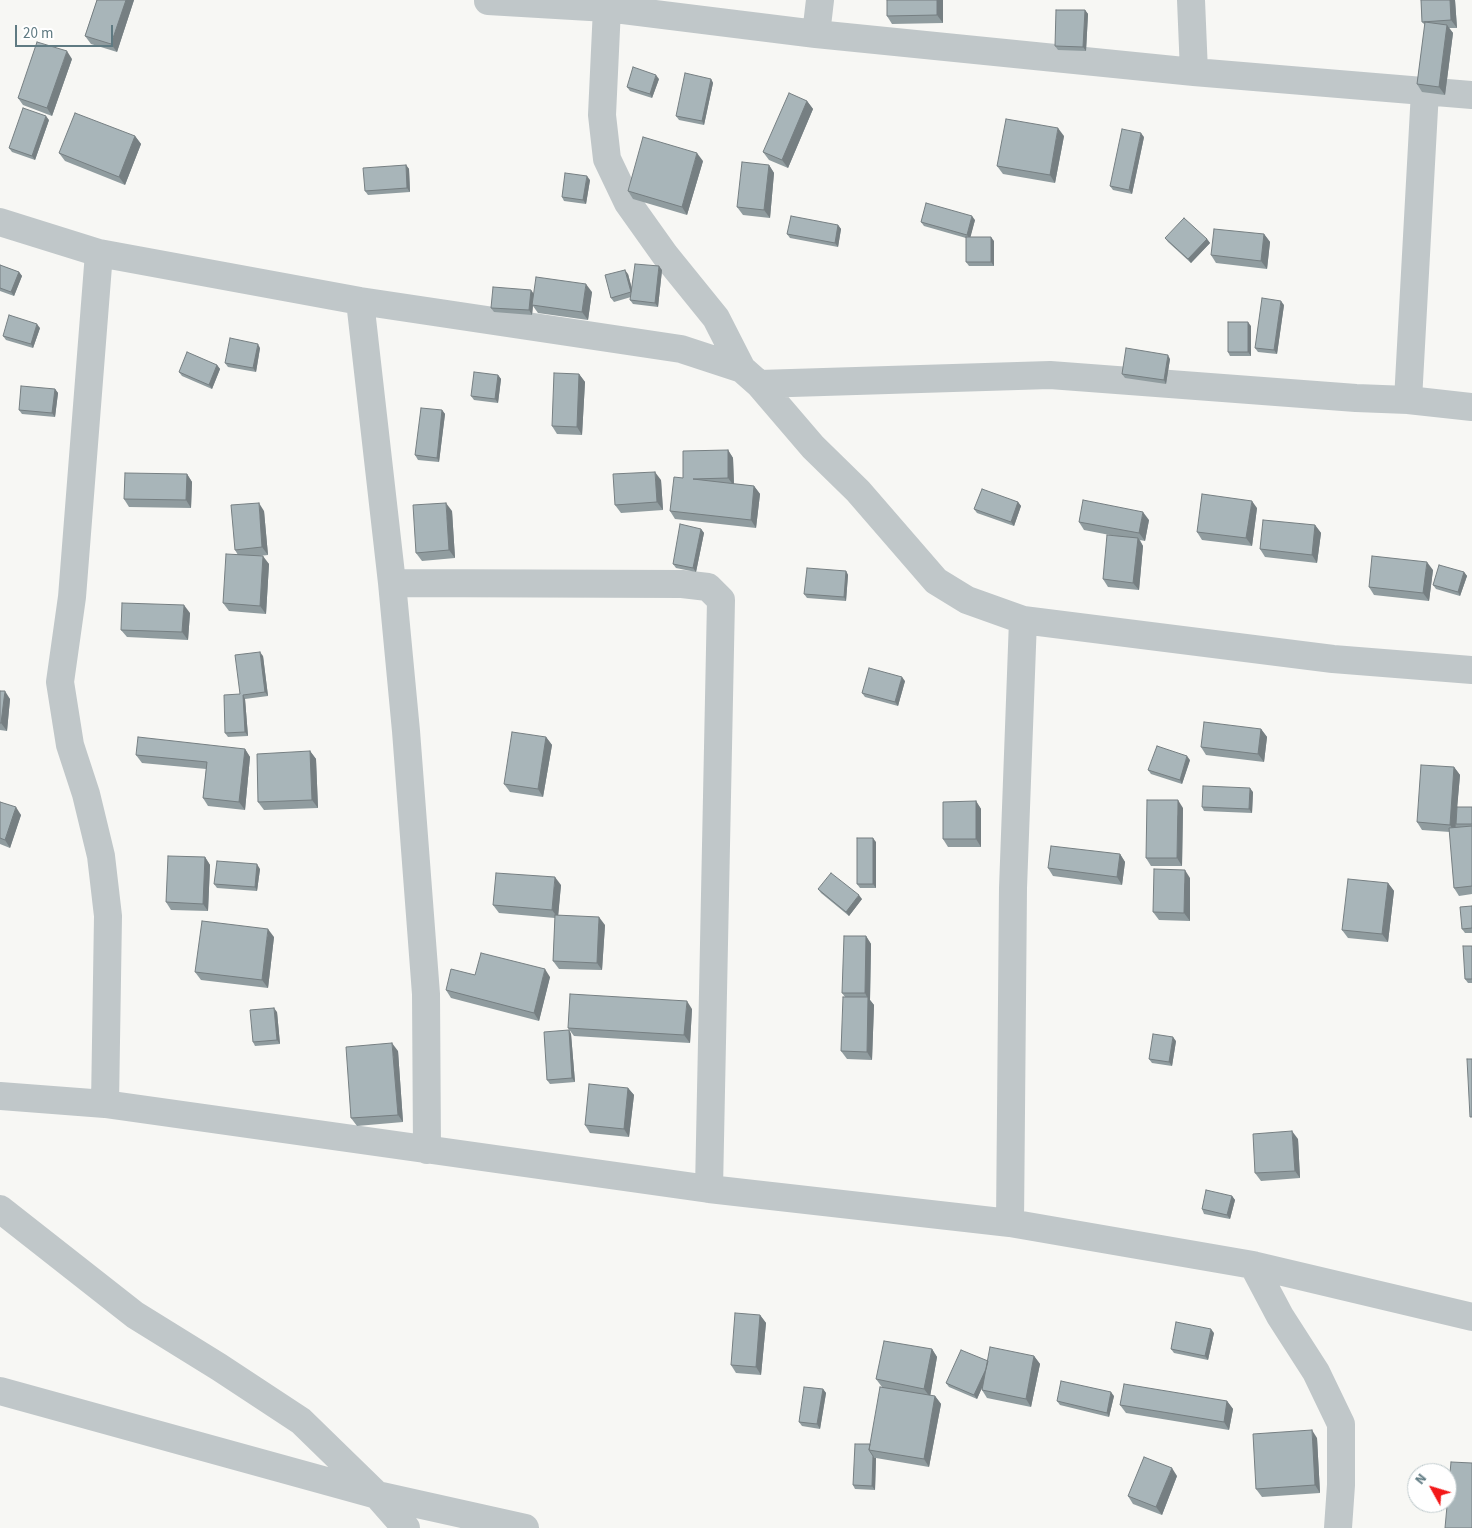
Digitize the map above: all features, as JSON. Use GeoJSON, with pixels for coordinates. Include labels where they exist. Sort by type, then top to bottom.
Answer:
{"type":"FeatureCollection","features":[{"type":"Feature","properties":{"kind":"street"},"geometry":{"type":"LineString","coordinates":[[816,34],[820,0]]}},
{"type":"Feature","properties":{"kind":"street"},"geometry":{"type":"LineString","coordinates":[[1191,0],[1194,72]]}},
{"type":"Feature","properties":{"kind":"street"},"geometry":{"type":"LineString","coordinates":[[488,1],[607,8],[816,34],[1194,72],[1472,95]]}},
{"type":"Feature","properties":{"kind":"street"},"geometry":{"type":"LineString","coordinates":[[607,8],[602,114],[607,159],[628,203],[665,255],[716,318],[751,376],[813,447],[858,491],[936,581],[967,600],[1023,620],[1333,659],[1472,670]]}},
{"type":"Feature","properties":{"kind":"street"},"geometry":{"type":"LineString","coordinates":[[1408,400],[1426,91]]}},
{"type":"Feature","properties":{"kind":"street"},"geometry":{"type":"LineString","coordinates":[[0,222],[98,253],[360,301],[681,349],[751,376],[1050,375],[1356,398],[1408,400],[1472,407]]}},
{"type":"Feature","properties":{"kind":"street"},"geometry":{"type":"LineString","coordinates":[[98,253],[72,597],[60,682],[70,745],[86,794],[101,856],[108,916],[105,1104]]}},
{"type":"Feature","properties":{"kind":"street"},"geometry":{"type":"LineString","coordinates":[[360,301],[392,583],[426,994],[427,1150]]}},
{"type":"Feature","properties":{"kind":"street"},"geometry":{"type":"LineString","coordinates":[[392,583],[682,584],[708,587],[721,600],[709,1189]]}},
{"type":"Feature","properties":{"kind":"street"},"geometry":{"type":"LineString","coordinates":[[1010,1223],[1013,888],[1023,620]]}},
{"type":"Feature","properties":{"kind":"street"},"geometry":{"type":"LineString","coordinates":[[0,1096],[105,1104],[709,1189],[1010,1223],[1253,1265],[1472,1317]]}},
{"type":"Feature","properties":{"kind":"street"},"geometry":{"type":"LineString","coordinates":[[0,1209],[135,1315],[301,1421],[378,1495],[406,1528]]}},
{"type":"Feature","properties":{"kind":"street"},"geometry":{"type":"LineString","coordinates":[[1253,1265],[1280,1316],[1316,1372],[1341,1424],[1341,1485],[1338,1528]]}},
{"type":"Feature","properties":{"kind":"street"},"geometry":{"type":"LineString","coordinates":[[0,1391],[378,1495],[525,1528]]}},
{"type":"Feature","properties":{"kind":"building"},"geometry":{"type":"Polygon","coordinates":[[[97,0],[126,0],[111,44],[85,36],[97,0]]]}},
{"type":"Feature","properties":{"kind":"building"},"geometry":{"type":"Polygon","coordinates":[[[887,0],[937,0],[937,15],[887,16],[887,0]]]}},
{"type":"Feature","properties":{"kind":"building"},"geometry":{"type":"Polygon","coordinates":[[[1421,0],[1450,0],[1451,20],[1422,22],[1421,0]]]}},
{"type":"Feature","properties":{"kind":"building"},"geometry":{"type":"Polygon","coordinates":[[[1056,10],[1085,10],[1083,47],[1055,46],[1056,10]]]}},
{"type":"Feature","properties":{"kind":"building"},"geometry":{"type":"Polygon","coordinates":[[[1425,22],[1447,25],[1439,87],[1417,84],[1425,22]]]}},
{"type":"Feature","properties":{"kind":"building"},"geometry":{"type":"Polygon","coordinates":[[[37,42],[67,51],[47,108],[18,98],[37,42]]]}},
{"type":"Feature","properties":{"kind":"building"},"geometry":{"type":"Polygon","coordinates":[[[633,67],[656,75],[650,94],[627,87],[633,67]]]}},
{"type":"Feature","properties":{"kind":"building"},"geometry":{"type":"Polygon","coordinates":[[[685,73],[711,79],[702,121],[676,116],[685,73]]]}},
{"type":"Feature","properties":{"kind":"building"},"geometry":{"type":"Polygon","coordinates":[[[789,93],[807,101],[782,160],[763,152],[789,93]]]}},
{"type":"Feature","properties":{"kind":"building"},"geometry":{"type":"Polygon","coordinates":[[[23,108],[46,116],[32,156],[9,148],[23,108]]]}},
{"type":"Feature","properties":{"kind":"building"},"geometry":{"type":"Polygon","coordinates":[[[75,113],[135,136],[119,177],[59,153],[75,113]]]}},
{"type":"Feature","properties":{"kind":"building"},"geometry":{"type":"Polygon","coordinates":[[[1006,119],[1058,128],[1050,175],[997,166],[1006,119]]]}},
{"type":"Feature","properties":{"kind":"building"},"geometry":{"type":"Polygon","coordinates":[[[1122,129],[1141,133],[1129,190],[1110,186],[1122,129]]]}},
{"type":"Feature","properties":{"kind":"building"},"geometry":{"type":"Polygon","coordinates":[[[643,137],[697,153],[682,207],[628,191],[643,137]]]}},
{"type":"Feature","properties":{"kind":"building"},"geometry":{"type":"Polygon","coordinates":[[[742,162],[769,165],[764,210],[737,207],[742,162]]]}},
{"type":"Feature","properties":{"kind":"building"},"geometry":{"type":"Polygon","coordinates":[[[406,165],[407,188],[365,191],[363,168],[406,165]]]}},
{"type":"Feature","properties":{"kind":"building"},"geometry":{"type":"Polygon","coordinates":[[[565,173],[587,176],[583,200],[562,197],[565,173]]]}},
{"type":"Feature","properties":{"kind":"building"},"geometry":{"type":"Polygon","coordinates":[[[926,203],[972,216],[967,235],[921,222],[926,203]]]}},
{"type":"Feature","properties":{"kind":"building"},"geometry":{"type":"Polygon","coordinates":[[[791,216],[838,225],[835,243],[787,234],[791,216]]]}},
{"type":"Feature","properties":{"kind":"building"},"geometry":{"type":"Polygon","coordinates":[[[1184,218],[1207,239],[1188,259],[1165,238],[1184,218]]]}},
{"type":"Feature","properties":{"kind":"building"},"geometry":{"type":"Polygon","coordinates":[[[1214,229],[1264,234],[1261,261],[1211,255],[1214,229]]]}},
{"type":"Feature","properties":{"kind":"building"},"geometry":{"type":"Polygon","coordinates":[[[966,237],[991,237],[991,262],[966,262],[966,237]]]}},
{"type":"Feature","properties":{"kind":"building"},"geometry":{"type":"Polygon","coordinates":[[[635,264],[659,266],[655,303],[630,300],[635,264]]]}},
{"type":"Feature","properties":{"kind":"building"},"geometry":{"type":"Polygon","coordinates":[[[0,265],[19,272],[11,292],[0,288],[0,265]]]}},
{"type":"Feature","properties":{"kind":"building"},"geometry":{"type":"Polygon","coordinates":[[[625,270],[631,292],[611,298],[605,275],[625,270]]]}},
{"type":"Feature","properties":{"kind":"building"},"geometry":{"type":"Polygon","coordinates":[[[536,277],[586,284],[582,312],[532,305],[536,277]]]}},
{"type":"Feature","properties":{"kind":"building"},"geometry":{"type":"Polygon","coordinates":[[[493,287],[531,290],[529,310],[491,308],[493,287]]]}},
{"type":"Feature","properties":{"kind":"building"},"geometry":{"type":"Polygon","coordinates":[[[1262,298],[1281,301],[1274,350],[1255,348],[1262,298]]]}},
{"type":"Feature","properties":{"kind":"building"},"geometry":{"type":"Polygon","coordinates":[[[9,315],[37,324],[31,344],[3,336],[9,315]]]}},
{"type":"Feature","properties":{"kind":"building"},"geometry":{"type":"Polygon","coordinates":[[[1228,322],[1248,322],[1248,352],[1228,352],[1228,322]]]}},
{"type":"Feature","properties":{"kind":"building"},"geometry":{"type":"Polygon","coordinates":[[[230,338],[258,344],[253,368],[225,363],[230,338]]]}},
{"type":"Feature","properties":{"kind":"building"},"geometry":{"type":"Polygon","coordinates":[[[1126,348],[1168,355],[1164,380],[1122,374],[1126,348]]]}},
{"type":"Feature","properties":{"kind":"building"},"geometry":{"type":"Polygon","coordinates":[[[187,352],[217,365],[209,385],[179,372],[187,352]]]}},
{"type":"Feature","properties":{"kind":"building"},"geometry":{"type":"Polygon","coordinates":[[[474,372],[498,375],[495,399],[471,396],[474,372]]]}},
{"type":"Feature","properties":{"kind":"building"},"geometry":{"type":"Polygon","coordinates":[[[554,373],[579,374],[577,427],[552,426],[554,373]]]}},
{"type":"Feature","properties":{"kind":"building"},"geometry":{"type":"Polygon","coordinates":[[[21,386],[55,389],[52,413],[19,410],[21,386]]]}},
{"type":"Feature","properties":{"kind":"building"},"geometry":{"type":"Polygon","coordinates":[[[421,408],[442,410],[437,458],[415,455],[421,408]]]}},
{"type":"Feature","properties":{"kind":"building"},"geometry":{"type":"Polygon","coordinates":[[[728,450],[728,478],[693,479],[754,486],[751,520],[670,511],[674,477],[683,478],[683,451],[728,450]]]}},
{"type":"Feature","properties":{"kind":"building"},"geometry":{"type":"Polygon","coordinates":[[[655,472],[657,502],[615,505],[613,474],[655,472]]]}},
{"type":"Feature","properties":{"kind":"building"},"geometry":{"type":"Polygon","coordinates":[[[125,473],[187,474],[186,500],[124,499],[125,473]]]}},
{"type":"Feature","properties":{"kind":"building"},"geometry":{"type":"Polygon","coordinates":[[[982,489],[1018,502],[1011,522],[974,509],[982,489]]]}},
{"type":"Feature","properties":{"kind":"building"},"geometry":{"type":"Polygon","coordinates":[[[1202,494],[1252,501],[1246,538],[1197,532],[1202,494]]]}},
{"type":"Feature","properties":{"kind":"building"},"geometry":{"type":"Polygon","coordinates":[[[1083,500],[1143,512],[1139,533],[1079,522],[1083,500]]]}},
{"type":"Feature","properties":{"kind":"building"},"geometry":{"type":"Polygon","coordinates":[[[259,503],[262,547],[235,550],[231,505],[259,503]]]}},
{"type":"Feature","properties":{"kind":"building"},"geometry":{"type":"Polygon","coordinates":[[[446,503],[449,550],[416,553],[413,505],[446,503]]]}},
{"type":"Feature","properties":{"kind":"building"},"geometry":{"type":"Polygon","coordinates":[[[1263,520],[1315,525],[1312,555],[1260,549],[1263,520]]]}},
{"type":"Feature","properties":{"kind":"building"},"geometry":{"type":"Polygon","coordinates":[[[680,524],[701,529],[693,568],[673,564],[680,524]]]}},
{"type":"Feature","properties":{"kind":"building"},"geometry":{"type":"Polygon","coordinates":[[[1107,535],[1138,538],[1133,583],[1103,579],[1107,535]]]}},
{"type":"Feature","properties":{"kind":"building"},"geometry":{"type":"Polygon","coordinates":[[[226,554],[263,556],[260,606],[223,603],[226,554]]]}},
{"type":"Feature","properties":{"kind":"building"},"geometry":{"type":"Polygon","coordinates":[[[1372,556],[1427,562],[1423,593],[1369,587],[1372,556]]]}},
{"type":"Feature","properties":{"kind":"building"},"geometry":{"type":"Polygon","coordinates":[[[1439,565],[1464,572],[1458,592],[1433,585],[1439,565]]]}},
{"type":"Feature","properties":{"kind":"building"},"geometry":{"type":"Polygon","coordinates":[[[807,568],[846,571],[844,597],[804,594],[807,568]]]}},
{"type":"Feature","properties":{"kind":"building"},"geometry":{"type":"Polygon","coordinates":[[[122,603],[184,605],[182,632],[121,630],[122,603]]]}},
{"type":"Feature","properties":{"kind":"building"},"geometry":{"type":"Polygon","coordinates":[[[260,652],[265,692],[243,695],[245,732],[225,733],[224,695],[240,694],[235,655],[260,652]]]}},
{"type":"Feature","properties":{"kind":"building"},"geometry":{"type":"Polygon","coordinates":[[[869,668],[902,677],[895,702],[862,693],[869,668]]]}},
{"type":"Feature","properties":{"kind":"building"},"geometry":{"type":"Polygon","coordinates":[[[0,691],[5,691],[1,723],[0,723],[0,691]]]}},
{"type":"Feature","properties":{"kind":"building"},"geometry":{"type":"Polygon","coordinates":[[[1204,722],[1261,729],[1258,754],[1201,747],[1204,722]]]}},
{"type":"Feature","properties":{"kind":"building"},"geometry":{"type":"Polygon","coordinates":[[[512,732],[546,737],[538,789],[504,784],[512,732]]]}},
{"type":"Feature","properties":{"kind":"building"},"geometry":{"type":"Polygon","coordinates":[[[138,737],[245,749],[239,802],[203,798],[207,762],[136,755],[138,737]]]}},
{"type":"Feature","properties":{"kind":"building"},"geometry":{"type":"Polygon","coordinates":[[[1157,746],[1187,756],[1180,780],[1148,770],[1157,746]]]}},
{"type":"Feature","properties":{"kind":"building"},"geometry":{"type":"Polygon","coordinates":[[[310,751],[312,800],[258,802],[257,754],[310,751]]]}},
{"type":"Feature","properties":{"kind":"building"},"geometry":{"type":"Polygon","coordinates":[[[1421,765],[1454,767],[1450,825],[1417,822],[1421,765]]]}},
{"type":"Feature","properties":{"kind":"building"},"geometry":{"type":"Polygon","coordinates":[[[1203,786],[1250,788],[1249,809],[1202,807],[1203,786]]]}},
{"type":"Feature","properties":{"kind":"building"},"geometry":{"type":"Polygon","coordinates":[[[1147,800],[1178,800],[1177,858],[1146,858],[1147,800]]]}},
{"type":"Feature","properties":{"kind":"building"},"geometry":{"type":"Polygon","coordinates":[[[976,801],[976,839],[943,839],[943,802],[976,801]]]}},
{"type":"Feature","properties":{"kind":"building"},"geometry":{"type":"Polygon","coordinates":[[[0,802],[16,807],[5,840],[0,838],[0,802]]]}},
{"type":"Feature","properties":{"kind":"building"},"geometry":{"type":"Polygon","coordinates":[[[1457,807],[1472,807],[1472,824],[1456,824],[1457,807]]]}},
{"type":"Feature","properties":{"kind":"building"},"geometry":{"type":"Polygon","coordinates":[[[1472,826],[1472,886],[1454,888],[1449,828],[1472,826]]]}},
{"type":"Feature","properties":{"kind":"building"},"geometry":{"type":"Polygon","coordinates":[[[857,838],[873,838],[873,884],[857,884],[857,838]]]}},
{"type":"Feature","properties":{"kind":"building"},"geometry":{"type":"Polygon","coordinates":[[[1051,846],[1120,854],[1117,877],[1048,868],[1051,846]]]}},
{"type":"Feature","properties":{"kind":"building"},"geometry":{"type":"Polygon","coordinates":[[[168,856],[205,857],[203,904],[166,902],[168,856]]]}},
{"type":"Feature","properties":{"kind":"building"},"geometry":{"type":"Polygon","coordinates":[[[217,861],[257,864],[255,887],[214,884],[217,861]]]}},
{"type":"Feature","properties":{"kind":"building"},"geometry":{"type":"Polygon","coordinates":[[[1154,869],[1185,870],[1184,913],[1153,912],[1154,869]]]}},
{"type":"Feature","properties":{"kind":"building"},"geometry":{"type":"Polygon","coordinates":[[[496,873],[555,877],[552,910],[493,905],[496,873]]]}},
{"type":"Feature","properties":{"kind":"building"},"geometry":{"type":"Polygon","coordinates":[[[831,873],[859,895],[846,912],[818,889],[831,873]]]}},
{"type":"Feature","properties":{"kind":"building"},"geometry":{"type":"Polygon","coordinates":[[[1348,879],[1388,883],[1382,934],[1342,930],[1348,879]]]}},
{"type":"Feature","properties":{"kind":"building"},"geometry":{"type":"Polygon","coordinates":[[[1472,906],[1472,928],[1462,929],[1460,907],[1472,906]]]}},
{"type":"Feature","properties":{"kind":"building"},"geometry":{"type":"Polygon","coordinates":[[[555,915],[599,917],[597,963],[553,961],[555,915]]]}},
{"type":"Feature","properties":{"kind":"building"},"geometry":{"type":"Polygon","coordinates":[[[202,921],[268,929],[262,980],[195,972],[202,921]]]}},
{"type":"Feature","properties":{"kind":"building"},"geometry":{"type":"Polygon","coordinates":[[[844,936],[866,936],[865,993],[842,993],[844,936]]]}},
{"type":"Feature","properties":{"kind":"building"},"geometry":{"type":"Polygon","coordinates":[[[1463,946],[1472,946],[1472,979],[1465,979],[1463,946]]]}},
{"type":"Feature","properties":{"kind":"building"},"geometry":{"type":"Polygon","coordinates":[[[481,953],[545,969],[534,1013],[446,990],[451,969],[475,975],[481,953]]]}},
{"type":"Feature","properties":{"kind":"building"},"geometry":{"type":"Polygon","coordinates":[[[570,994],[687,1001],[684,1035],[568,1028],[570,994]]]}},
{"type":"Feature","properties":{"kind":"building"},"geometry":{"type":"Polygon","coordinates":[[[843,997],[868,997],[867,1052],[841,1051],[843,997]]]}},
{"type":"Feature","properties":{"kind":"building"},"geometry":{"type":"Polygon","coordinates":[[[274,1008],[277,1040],[253,1042],[250,1010],[274,1008]]]}},
{"type":"Feature","properties":{"kind":"building"},"geometry":{"type":"Polygon","coordinates":[[[569,1030],[572,1078],[547,1080],[544,1032],[569,1030]]]}},
{"type":"Feature","properties":{"kind":"building"},"geometry":{"type":"Polygon","coordinates":[[[1153,1034],[1173,1037],[1169,1062],[1149,1059],[1153,1034]]]}},
{"type":"Feature","properties":{"kind":"building"},"geometry":{"type":"Polygon","coordinates":[[[392,1043],[398,1115],[351,1118],[346,1047],[392,1043]]]}},
{"type":"Feature","properties":{"kind":"building"},"geometry":{"type":"Polygon","coordinates":[[[1467,1059],[1472,1059],[1472,1117],[1470,1117],[1467,1059]]]}},
{"type":"Feature","properties":{"kind":"building"},"geometry":{"type":"Polygon","coordinates":[[[589,1084],[628,1088],[624,1129],[585,1125],[589,1084]]]}},
{"type":"Feature","properties":{"kind":"building"},"geometry":{"type":"Polygon","coordinates":[[[1292,1131],[1295,1171],[1255,1173],[1253,1134],[1292,1131]]]}},
{"type":"Feature","properties":{"kind":"building"},"geometry":{"type":"Polygon","coordinates":[[[1206,1190],[1232,1196],[1227,1215],[1202,1209],[1206,1190]]]}},
{"type":"Feature","properties":{"kind":"building"},"geometry":{"type":"Polygon","coordinates":[[[735,1313],[760,1315],[756,1367],[731,1365],[735,1313]]]}},
{"type":"Feature","properties":{"kind":"building"},"geometry":{"type":"Polygon","coordinates":[[[1176,1322],[1211,1329],[1205,1356],[1171,1349],[1176,1322]]]}},
{"type":"Feature","properties":{"kind":"building"},"geometry":{"type":"Polygon","coordinates":[[[884,1341],[932,1349],[924,1389],[876,1379],[884,1341]]]}},
{"type":"Feature","properties":{"kind":"building"},"geometry":{"type":"Polygon","coordinates":[[[990,1347],[1034,1356],[1026,1399],[982,1390],[990,1347]]]}},
{"type":"Feature","properties":{"kind":"building"},"geometry":{"type":"Polygon","coordinates":[[[961,1350],[988,1361],[974,1395],[946,1383],[961,1350]]]}},
{"type":"Feature","properties":{"kind":"building"},"geometry":{"type":"Polygon","coordinates":[[[1061,1381],[1111,1392],[1107,1413],[1057,1401],[1061,1381]]]}},
{"type":"Feature","properties":{"kind":"building"},"geometry":{"type":"Polygon","coordinates":[[[1124,1384],[1227,1401],[1224,1422],[1120,1405],[1124,1384]]]}},
{"type":"Feature","properties":{"kind":"building"},"geometry":{"type":"Polygon","coordinates":[[[804,1387],[823,1389],[817,1424],[799,1422],[804,1387]]]}},
{"type":"Feature","properties":{"kind":"building"},"geometry":{"type":"Polygon","coordinates":[[[880,1387],[935,1396],[924,1459],[869,1450],[880,1387]]]}},
{"type":"Feature","properties":{"kind":"building"},"geometry":{"type":"Polygon","coordinates":[[[1312,1430],[1315,1485],[1256,1489],[1253,1434],[1312,1430]]]}},
{"type":"Feature","properties":{"kind":"building"},"geometry":{"type":"Polygon","coordinates":[[[855,1444],[870,1444],[869,1450],[873,1456],[872,1486],[853,1485],[855,1444]]]}},
{"type":"Feature","properties":{"kind":"building"},"geometry":{"type":"Polygon","coordinates":[[[1144,1457],[1172,1468],[1156,1507],[1128,1496],[1144,1457]]]}},
{"type":"Feature","properties":{"kind":"building"},"geometry":{"type":"Polygon","coordinates":[[[1451,1462],[1472,1463],[1472,1528],[1445,1528],[1446,1513],[1457,1513],[1457,1463],[1451,1462]]]}}]}
